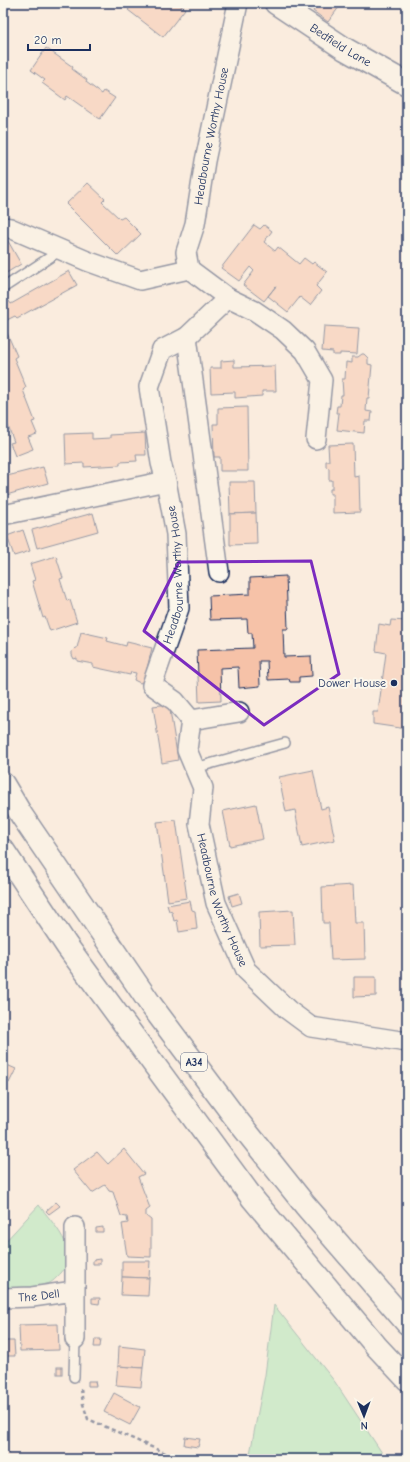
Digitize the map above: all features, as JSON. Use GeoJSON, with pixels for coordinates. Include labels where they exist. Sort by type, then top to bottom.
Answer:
{"type":"FeatureCollection","features":[{"type":"Feature","properties":{"kind":"main road","name":"Bedfield Lane"},"geometry":{"type":"LineString","coordinates":[[276,3],[345,49],[407,84]]}},
{"type":"Feature","properties":{"kind":"main road","name":"A34"},"geometry":{"type":"LineString","coordinates":[[3,784],[22,816],[147,999],[229,1109],[305,1205],[407,1323]]}},
{"type":"Feature","properties":{"kind":"main road","name":"A34"},"geometry":{"type":"LineString","coordinates":[[3,850],[67,946],[253,1199],[377,1347],[407,1379]]}},
{"type":"Feature","properties":{"kind":"street","name":"Headbourne Worthy House"},"geometry":{"type":"LineString","coordinates":[[189,269],[186,252],[195,224],[205,161],[238,3]]}},
{"type":"Feature","properties":{"kind":"street"},"geometry":{"type":"LineString","coordinates":[[3,227],[10,228],[87,261],[140,280],[189,269],[228,298],[255,312],[283,330],[305,351],[322,380],[316,439]]}},
{"type":"Feature","properties":{"kind":"street","name":"Headbourne Worthy House"},"geometry":{"type":"LineString","coordinates":[[228,298],[187,337],[162,350],[149,387],[161,463],[176,534],[179,608],[152,685],[175,701],[191,720],[187,750],[202,788],[200,824],[216,903],[246,970],[288,1010],[311,1027],[407,1042]]}},
{"type":"Feature","properties":{"kind":"street"},"geometry":{"type":"LineString","coordinates":[[187,337],[219,572]]}},
{"type":"Feature","properties":{"kind":"street"},"geometry":{"type":"LineString","coordinates":[[3,515],[166,481]]}},
{"type":"Feature","properties":{"kind":"street"},"geometry":{"type":"LineString","coordinates":[[191,720],[239,712]]}},
{"type":"Feature","properties":{"kind":"street","name":"The Dell"},"geometry":{"type":"LineString","coordinates":[[75,1227],[75,1339]]}},
{"type":"Feature","properties":{"kind":"street","name":"The Dell"},"geometry":{"type":"LineString","coordinates":[[3,1298],[32,1297],[74,1291]]}},
{"type":"Feature","properties":{"kind":"lane"},"geometry":{"type":"LineString","coordinates":[[3,288],[61,250]]}},
{"type":"Feature","properties":{"kind":"lane"},"geometry":{"type":"LineString","coordinates":[[195,768],[285,743]]}},
{"type":"Feature","properties":{"kind":"lane"},"geometry":{"type":"LineString","coordinates":[[74,1377],[75,1339]]}},
{"type":"Feature","properties":{"kind":"path"},"geometry":{"type":"LineString","coordinates":[[74,1377],[80,1378],[83,1404],[88,1419],[165,1453],[164,1459]]}},
{"type":"Feature","properties":{"kind":"highlighted area"},"geometry":{"type":"Polygon","coordinates":[[[311,561],[339,674],[264,725],[144,631],[179,562],[311,561]]]}},
{"type":"Feature","properties":{"kind":"green space"},"geometry":{"type":"Polygon","coordinates":[[[39,1205],[63,1238],[67,1247],[67,1264],[61,1273],[49,1283],[31,1287],[3,1288],[3,1244],[39,1205]]]}},
{"type":"Feature","properties":{"kind":"green space"},"geometry":{"type":"Polygon","coordinates":[[[274,1305],[335,1382],[386,1459],[249,1459],[265,1375],[274,1305]]]}},
{"type":"Feature","properties":{"kind":"building"},"geometry":{"type":"Polygon","coordinates":[[[134,3],[182,3],[180,5],[185,9],[163,37],[128,10],[134,3]]]}},
{"type":"Feature","properties":{"kind":"building"},"geometry":{"type":"Polygon","coordinates":[[[318,3],[342,3],[328,22],[313,11],[318,3]]]}},
{"type":"Feature","properties":{"kind":"building"},"geometry":{"type":"Polygon","coordinates":[[[46,48],[73,67],[72,69],[102,94],[104,91],[115,98],[100,119],[67,96],[65,100],[42,83],[45,80],[31,70],[46,48]]]}},
{"type":"Feature","properties":{"kind":"building"},"geometry":{"type":"Polygon","coordinates":[[[88,183],[105,199],[102,202],[120,219],[124,217],[141,234],[118,256],[66,204],[88,183]]]}},
{"type":"Feature","properties":{"kind":"building"},"geometry":{"type":"Polygon","coordinates":[[[254,225],[260,229],[264,225],[272,231],[264,242],[275,251],[278,247],[299,264],[304,258],[312,264],[314,262],[327,272],[316,286],[321,291],[310,305],[300,297],[288,312],[268,296],[264,301],[243,285],[254,271],[250,267],[239,281],[221,268],[254,225]]]}},
{"type":"Feature","properties":{"kind":"building"},"geometry":{"type":"Polygon","coordinates":[[[4,234],[21,264],[3,275],[3,235],[4,234]]]}},
{"type":"Feature","properties":{"kind":"building"},"geometry":{"type":"Polygon","coordinates":[[[69,271],[77,285],[17,318],[15,316],[3,322],[3,304],[9,301],[11,304],[69,271]]]}},
{"type":"Feature","properties":{"kind":"building"},"geometry":{"type":"Polygon","coordinates":[[[324,326],[359,328],[357,354],[340,353],[340,355],[333,355],[333,352],[322,351],[324,326]]]}},
{"type":"Feature","properties":{"kind":"building"},"geometry":{"type":"Polygon","coordinates":[[[7,333],[17,356],[14,358],[26,387],[23,390],[35,421],[32,422],[37,434],[28,437],[33,449],[15,456],[10,443],[14,442],[3,413],[3,334],[7,333]]]}},
{"type":"Feature","properties":{"kind":"building"},"geometry":{"type":"Polygon","coordinates":[[[362,354],[368,358],[368,364],[372,365],[369,398],[367,398],[366,411],[372,412],[371,421],[365,421],[364,433],[337,430],[339,413],[336,413],[337,406],[340,406],[341,395],[343,395],[342,379],[345,379],[346,362],[352,363],[352,357],[358,357],[362,354]]]}},
{"type":"Feature","properties":{"kind":"building"},"geometry":{"type":"Polygon","coordinates":[[[234,360],[234,367],[275,366],[276,391],[262,391],[262,396],[235,398],[235,392],[211,393],[210,368],[221,368],[221,361],[234,360]]]}},
{"type":"Feature","properties":{"kind":"building"},"geometry":{"type":"Polygon","coordinates":[[[247,407],[248,471],[220,471],[220,457],[214,457],[213,424],[218,424],[218,408],[247,407]]]}},
{"type":"Feature","properties":{"kind":"building"},"geometry":{"type":"Polygon","coordinates":[[[92,433],[92,439],[110,438],[110,435],[145,433],[146,455],[136,455],[137,461],[120,462],[120,465],[84,467],[84,463],[66,464],[65,434],[92,433]]]}},
{"type":"Feature","properties":{"kind":"building"},"geometry":{"type":"Polygon","coordinates":[[[353,444],[354,477],[359,476],[360,512],[333,513],[333,494],[330,494],[330,489],[332,489],[332,480],[329,480],[329,468],[326,467],[326,461],[329,461],[328,445],[353,444]]]}},
{"type":"Feature","properties":{"kind":"building"},"geometry":{"type":"Polygon","coordinates":[[[43,467],[48,483],[3,496],[3,473],[5,472],[7,476],[43,467]]]}},
{"type":"Feature","properties":{"kind":"building"},"geometry":{"type":"Polygon","coordinates":[[[229,482],[255,482],[256,513],[230,514],[229,482]]]}},
{"type":"Feature","properties":{"kind":"building"},"geometry":{"type":"Polygon","coordinates":[[[93,513],[98,531],[37,548],[32,530],[93,513]]]}},
{"type":"Feature","properties":{"kind":"building"},"geometry":{"type":"Polygon","coordinates":[[[256,513],[257,544],[230,545],[230,514],[256,513]]]}},
{"type":"Feature","properties":{"kind":"building"},"geometry":{"type":"Polygon","coordinates":[[[23,530],[30,551],[14,556],[7,536],[23,530]]]}},
{"type":"Feature","properties":{"kind":"building"},"geometry":{"type":"Polygon","coordinates":[[[56,556],[63,578],[60,579],[67,601],[70,600],[77,622],[50,631],[45,617],[43,618],[32,581],[35,580],[30,564],[56,556]]]}},
{"type":"Feature","properties":{"kind":"building"},"geometry":{"type":"Polygon","coordinates":[[[286,576],[288,629],[283,629],[284,657],[311,656],[312,676],[299,677],[299,682],[290,682],[289,679],[268,680],[267,661],[259,661],[260,686],[239,688],[238,667],[220,668],[221,701],[199,702],[197,650],[253,648],[252,633],[248,633],[247,619],[210,620],[209,596],[250,594],[250,578],[286,576]]]}},
{"type":"Feature","properties":{"kind":"building","name":"Dower House"},"geometry":{"type":"Polygon","coordinates":[[[391,620],[407,621],[407,729],[373,724],[373,712],[378,712],[386,653],[376,651],[379,624],[390,626],[391,620]]]}},
{"type":"Feature","properties":{"kind":"building"},"geometry":{"type":"Polygon","coordinates":[[[81,632],[108,638],[107,641],[126,646],[127,642],[152,648],[144,681],[140,683],[134,680],[136,673],[131,672],[130,675],[93,667],[93,664],[77,661],[77,658],[74,659],[72,651],[77,648],[81,632]]]}},
{"type":"Feature","properties":{"kind":"building"},"geometry":{"type":"Polygon","coordinates":[[[169,704],[178,760],[162,763],[153,706],[169,704]]]}},
{"type":"Feature","properties":{"kind":"building"},"geometry":{"type":"Polygon","coordinates":[[[313,770],[321,809],[328,807],[335,840],[302,847],[295,810],[286,812],[279,777],[313,770]]]}},
{"type":"Feature","properties":{"kind":"building"},"geometry":{"type":"Polygon","coordinates":[[[256,804],[263,839],[230,846],[223,811],[256,804]]]}},
{"type":"Feature","properties":{"kind":"building"},"geometry":{"type":"Polygon","coordinates":[[[176,820],[187,898],[168,901],[157,822],[176,820]]]}},
{"type":"Feature","properties":{"kind":"building"},"geometry":{"type":"Polygon","coordinates":[[[353,885],[355,923],[364,923],[365,959],[331,960],[329,923],[323,923],[322,887],[353,885]]]}},
{"type":"Feature","properties":{"kind":"building"},"geometry":{"type":"Polygon","coordinates":[[[239,893],[242,903],[232,906],[229,896],[239,893]]]}},
{"type":"Feature","properties":{"kind":"building"},"geometry":{"type":"Polygon","coordinates":[[[190,901],[192,910],[195,911],[197,929],[179,932],[177,920],[174,921],[172,912],[169,911],[167,905],[190,901]]]}},
{"type":"Feature","properties":{"kind":"building"},"geometry":{"type":"Polygon","coordinates":[[[293,910],[295,945],[260,946],[259,912],[293,910]]]}},
{"type":"Feature","properties":{"kind":"building"},"geometry":{"type":"Polygon","coordinates":[[[354,977],[376,977],[376,996],[354,997],[354,977]]]}},
{"type":"Feature","properties":{"kind":"building"},"geometry":{"type":"Polygon","coordinates":[[[7,1065],[16,1069],[9,1083],[3,1080],[3,1073],[7,1065]]]}},
{"type":"Feature","properties":{"kind":"building"},"geometry":{"type":"Polygon","coordinates":[[[124,1149],[144,1174],[138,1177],[150,1208],[146,1211],[146,1216],[151,1220],[151,1257],[127,1256],[122,1224],[128,1223],[127,1217],[121,1216],[113,1192],[109,1191],[105,1185],[92,1193],[73,1170],[97,1152],[108,1164],[124,1149]]]}},
{"type":"Feature","properties":{"kind":"building"},"geometry":{"type":"Polygon","coordinates":[[[56,1202],[60,1206],[49,1214],[46,1211],[56,1202]]]}},
{"type":"Feature","properties":{"kind":"building"},"geometry":{"type":"Polygon","coordinates":[[[103,1227],[103,1232],[96,1232],[96,1228],[103,1227]]]}},
{"type":"Feature","properties":{"kind":"building"},"geometry":{"type":"Polygon","coordinates":[[[100,1259],[100,1264],[93,1264],[93,1260],[100,1259]]]}},
{"type":"Feature","properties":{"kind":"building"},"geometry":{"type":"Polygon","coordinates":[[[122,1261],[150,1261],[149,1278],[122,1277],[122,1261]]]}},
{"type":"Feature","properties":{"kind":"building"},"geometry":{"type":"Polygon","coordinates":[[[122,1277],[149,1278],[148,1296],[121,1295],[122,1277]]]}},
{"type":"Feature","properties":{"kind":"building"},"geometry":{"type":"Polygon","coordinates":[[[92,1298],[100,1298],[99,1304],[92,1303],[92,1298]]]}},
{"type":"Feature","properties":{"kind":"building"},"geometry":{"type":"Polygon","coordinates":[[[58,1324],[59,1350],[20,1351],[19,1325],[58,1324]]]}},
{"type":"Feature","properties":{"kind":"building"},"geometry":{"type":"Polygon","coordinates":[[[95,1339],[101,1339],[100,1347],[94,1347],[95,1339]]]}},
{"type":"Feature","properties":{"kind":"building"},"geometry":{"type":"Polygon","coordinates":[[[4,1341],[14,1341],[15,1356],[4,1356],[4,1341]]]}},
{"type":"Feature","properties":{"kind":"building"},"geometry":{"type":"Polygon","coordinates":[[[119,1346],[145,1349],[143,1368],[118,1366],[119,1346]]]}},
{"type":"Feature","properties":{"kind":"building"},"geometry":{"type":"Polygon","coordinates":[[[118,1366],[143,1368],[141,1387],[116,1385],[118,1366]]]}},
{"type":"Feature","properties":{"kind":"building"},"geometry":{"type":"Polygon","coordinates":[[[57,1367],[62,1367],[62,1374],[57,1374],[57,1367]]]}},
{"type":"Feature","properties":{"kind":"building"},"geometry":{"type":"Polygon","coordinates":[[[88,1381],[95,1381],[96,1386],[88,1386],[88,1381]]]}},
{"type":"Feature","properties":{"kind":"building"},"geometry":{"type":"Polygon","coordinates":[[[114,1393],[140,1407],[130,1425],[104,1412],[114,1393]]]}},
{"type":"Feature","properties":{"kind":"building"},"geometry":{"type":"Polygon","coordinates":[[[185,1437],[200,1439],[198,1447],[184,1445],[185,1437]]]}},
{"type":"Feature","properties":{"kind":"building"},"geometry":{"type":"Polygon","coordinates":[[[187,1454],[197,1456],[197,1459],[187,1459],[187,1454]]]}},
{"type":"Feature","properties":{"kind":"place","name":"Dower House"},"geometry":{"type":"Point","coordinates":[394,683]}}]}
